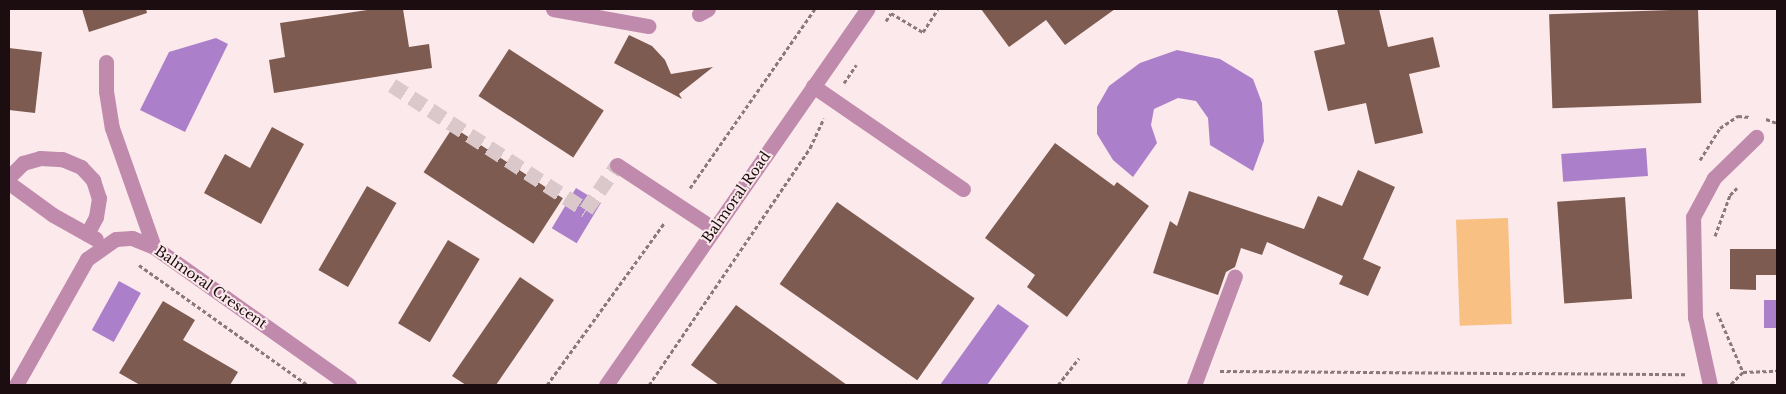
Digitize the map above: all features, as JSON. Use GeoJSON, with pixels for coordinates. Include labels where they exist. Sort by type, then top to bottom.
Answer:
{"type":"FeatureCollection","features":[{"type":"Feature","properties":{"kind":"street"},"geometry":{"type":"LineString","coordinates":[[553,9],[648,26]]}},
{"type":"Feature","properties":{"kind":"street","name":"Balmoral Road"},"geometry":{"type":"LineString","coordinates":[[606,385],[866,9]]}},
{"type":"Feature","properties":{"kind":"street"},"geometry":{"type":"LineString","coordinates":[[106,62],[106,91],[112,128],[154,246]]}},
{"type":"Feature","properties":{"kind":"street"},"geometry":{"type":"LineString","coordinates":[[813,86],[963,189]]}},
{"type":"Feature","properties":{"kind":"street"},"geometry":{"type":"LineString","coordinates":[[1710,385],[1696,317],[1693,217],[1714,178],[1756,137]]}},
{"type":"Feature","properties":{"kind":"street"},"geometry":{"type":"LineString","coordinates":[[9,177],[23,163],[40,158],[62,159],[81,167],[93,180],[99,198],[96,217],[87,234]]}},
{"type":"Feature","properties":{"kind":"street"},"geometry":{"type":"LineString","coordinates":[[617,165],[714,229]]}},
{"type":"Feature","properties":{"kind":"street"},"geometry":{"type":"LineString","coordinates":[[9,183],[53,215],[105,245]]}},
{"type":"Feature","properties":{"kind":"street","name":"Balmoral Crescent"},"geometry":{"type":"LineString","coordinates":[[20,384],[87,259],[116,238],[132,238],[154,246],[349,385]]}},
{"type":"Feature","properties":{"kind":"street"},"geometry":{"type":"LineString","coordinates":[[1197,378],[1235,276]]}},
{"type":"Feature","properties":{"kind":"path"},"geometry":{"type":"LineString","coordinates":[[880,29],[891,13],[923,32],[938,9]]}},
{"type":"Feature","properties":{"kind":"path"},"geometry":{"type":"LineString","coordinates":[[649,385],[810,148],[833,99],[859,60]]}},
{"type":"Feature","properties":{"kind":"path"},"geometry":{"type":"LineString","coordinates":[[1714,239],[1730,195],[1743,181]]}},
{"type":"Feature","properties":{"kind":"path"},"geometry":{"type":"LineString","coordinates":[[136,263],[308,385]]}},
{"type":"Feature","properties":{"kind":"path"},"geometry":{"type":"LineString","coordinates":[[1713,303],[1743,372]]}},
{"type":"Feature","properties":{"kind":"path"},"geometry":{"type":"LineString","coordinates":[[1058,385],[1079,358]]}},
{"type":"Feature","properties":{"kind":"path"},"geometry":{"type":"LineString","coordinates":[[1730,385],[1743,372],[1777,371]]}},
{"type":"Feature","properties":{"kind":"path"},"geometry":{"type":"LineString","coordinates":[[1197,378],[1687,374]]}},
{"type":"Feature","properties":{"kind":"shaded area"},"geometry":{"type":"Polygon","coordinates":[[[216,38],[228,44],[185,132],[140,110],[169,52],[216,38]]]}},
{"type":"Feature","properties":{"kind":"shaded area"},"geometry":{"type":"Polygon","coordinates":[[[1177,50],[1220,59],[1253,79],[1262,103],[1264,141],[1253,171],[1210,145],[1208,118],[1196,101],[1178,98],[1154,109],[1151,125],[1157,143],[1133,177],[1113,160],[1097,134],[1097,107],[1109,86],[1140,63],[1177,50]]]}},
{"type":"Feature","properties":{"kind":"shaded area"},"geometry":{"type":"Polygon","coordinates":[[[1646,148],[1648,176],[1563,182],[1561,154],[1646,148]]]}},
{"type":"Feature","properties":{"kind":"shaded area"},"geometry":{"type":"Polygon","coordinates":[[[576,188],[601,203],[577,243],[552,228],[576,188]]]}},
{"type":"Feature","properties":{"kind":"shaded area"},"geometry":{"type":"Polygon","coordinates":[[[1508,218],[1512,324],[1460,326],[1456,220],[1508,218]]]}},
{"type":"Feature","properties":{"kind":"shaded area"},"geometry":{"type":"Polygon","coordinates":[[[119,281],[141,293],[114,342],[92,330],[119,281]]]}},
{"type":"Feature","properties":{"kind":"shaded area"},"geometry":{"type":"Polygon","coordinates":[[[1764,300],[1777,300],[1777,328],[1764,328],[1764,300]]]}},
{"type":"Feature","properties":{"kind":"shaded area"},"geometry":{"type":"Polygon","coordinates":[[[998,304],[1029,326],[987,385],[940,385],[998,304]]]}},
{"type":"Feature","properties":{"kind":"building"},"geometry":{"type":"Polygon","coordinates":[[[82,9],[146,9],[147,13],[89,32],[82,9]]]}},
{"type":"Feature","properties":{"kind":"building"},"geometry":{"type":"Polygon","coordinates":[[[374,9],[403,9],[409,47],[429,44],[432,68],[274,93],[269,60],[285,57],[280,23],[374,9]]]}},
{"type":"Feature","properties":{"kind":"building"},"geometry":{"type":"Polygon","coordinates":[[[981,9],[1115,9],[1065,45],[1046,20],[1009,47],[981,9]]]}},
{"type":"Feature","properties":{"kind":"building"},"geometry":{"type":"Polygon","coordinates":[[[1337,9],[1379,9],[1388,47],[1433,37],[1440,67],[1409,74],[1423,133],[1375,144],[1366,103],[1328,111],[1314,51],[1345,44],[1337,9]]]}},
{"type":"Feature","properties":{"kind":"building"},"geometry":{"type":"Polygon","coordinates":[[[1698,9],[1701,103],[1552,108],[1549,14],[1698,9]]]}},
{"type":"Feature","properties":{"kind":"building"},"geometry":{"type":"Polygon","coordinates":[[[629,35],[652,46],[665,60],[671,74],[713,67],[679,94],[682,99],[614,63],[629,35]]]}},
{"type":"Feature","properties":{"kind":"building"},"geometry":{"type":"Polygon","coordinates":[[[9,48],[42,52],[35,113],[9,110],[9,48]]]}},
{"type":"Feature","properties":{"kind":"building"},"geometry":{"type":"Polygon","coordinates":[[[509,49],[604,111],[573,158],[479,96],[509,49]]]}},
{"type":"Feature","properties":{"kind":"building"},"geometry":{"type":"Polygon","coordinates":[[[272,127],[304,144],[261,224],[204,193],[225,154],[250,168],[272,127]]]}},
{"type":"Feature","properties":{"kind":"building"},"geometry":{"type":"Polygon","coordinates":[[[453,127],[563,198],[533,244],[424,172],[453,127]]]}},
{"type":"Feature","properties":{"kind":"building"},"geometry":{"type":"Polygon","coordinates":[[[1055,143],[1114,186],[1117,182],[1149,206],[1067,317],[1027,287],[1035,275],[985,238],[1055,143]]]}},
{"type":"Feature","properties":{"kind":"building"},"geometry":{"type":"Polygon","coordinates":[[[1358,170],[1395,187],[1363,259],[1381,267],[1368,296],[1339,284],[1343,276],[1267,242],[1262,255],[1241,248],[1235,267],[1226,272],[1218,295],[1153,273],[1170,221],[1177,226],[1189,191],[1304,229],[1318,196],[1342,206],[1358,170]]]}},
{"type":"Feature","properties":{"kind":"building"},"geometry":{"type":"Polygon","coordinates":[[[367,186],[396,203],[348,287],[318,270],[367,186]]]}},
{"type":"Feature","properties":{"kind":"building"},"geometry":{"type":"Polygon","coordinates":[[[1625,197],[1632,299],[1564,303],[1557,202],[1625,197]]]}},
{"type":"Feature","properties":{"kind":"building"},"geometry":{"type":"Polygon","coordinates":[[[837,202],[975,298],[917,380],[780,284],[837,202]]]}},
{"type":"Feature","properties":{"kind":"building"},"geometry":{"type":"Polygon","coordinates":[[[448,240],[480,259],[430,342],[398,323],[448,240]]]}},
{"type":"Feature","properties":{"kind":"building"},"geometry":{"type":"Polygon","coordinates":[[[1730,249],[1777,249],[1777,275],[1756,275],[1756,290],[1730,289],[1730,249]]]}},
{"type":"Feature","properties":{"kind":"building"},"geometry":{"type":"Polygon","coordinates":[[[520,277],[554,300],[496,385],[466,385],[452,376],[520,277]]]}},
{"type":"Feature","properties":{"kind":"building"},"geometry":{"type":"Polygon","coordinates":[[[163,301],[195,320],[183,340],[238,372],[230,385],[140,385],[119,373],[163,301]]]}},
{"type":"Feature","properties":{"kind":"building"},"geometry":{"type":"Polygon","coordinates":[[[736,305],[847,385],[719,385],[691,365],[736,305]]]}},
{"type":"Feature","properties":{"kind":"tunnel"},"geometry":{"type":"LineString","coordinates":[[392,85],[586,210],[617,165]]}}]}
